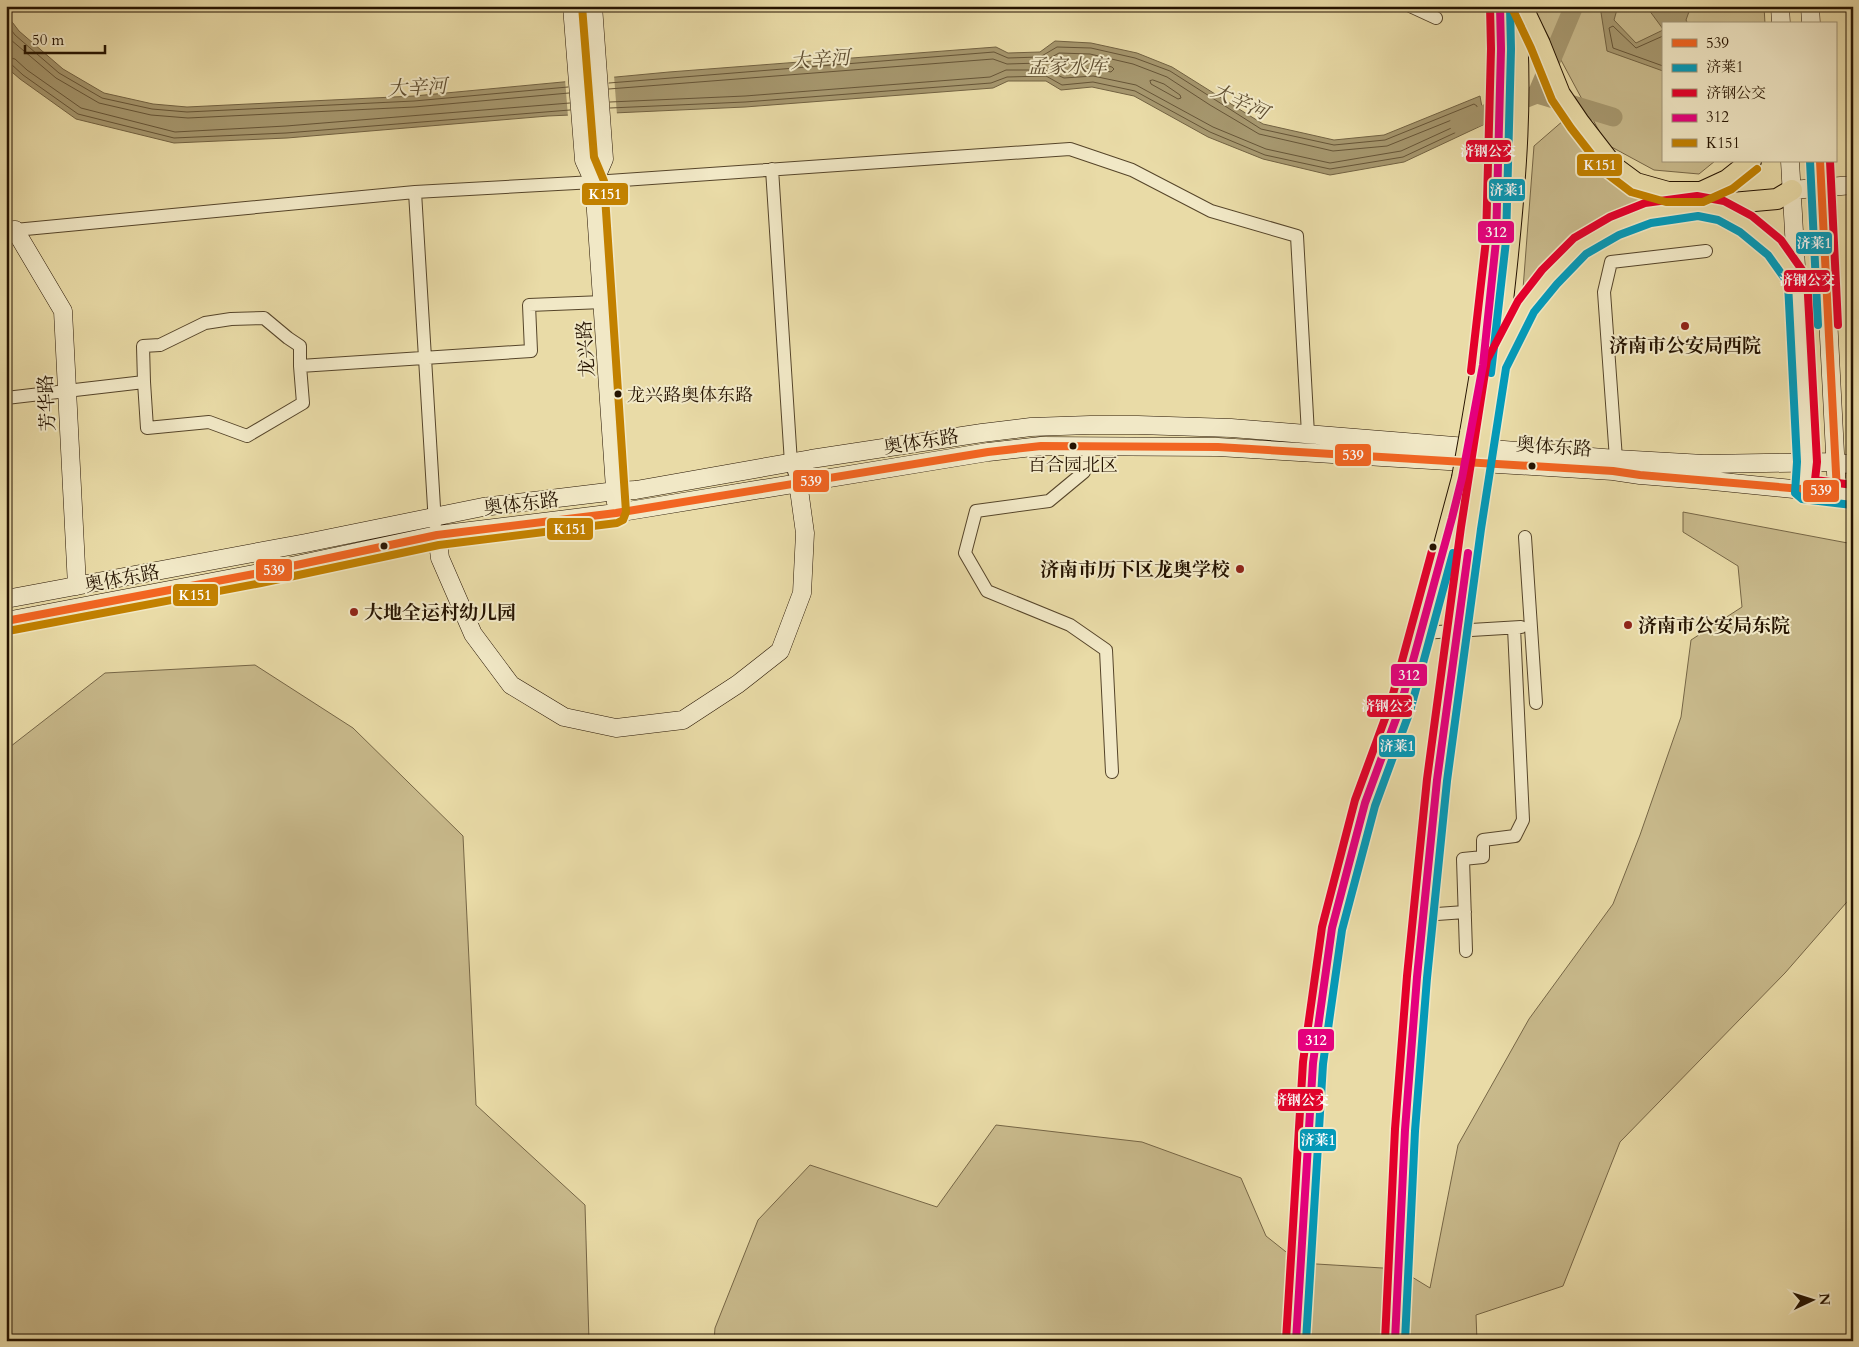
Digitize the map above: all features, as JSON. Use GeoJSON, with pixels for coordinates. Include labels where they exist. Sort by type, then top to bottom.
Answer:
{"type":"FeatureCollection","features":[{"type":"Feature","properties":{"kind":"main road","name":"龙兴路"},"geometry":{"type":"LineString","coordinates":[[572,6],[584,160],[594,182],[616,513]]}},
{"type":"Feature","properties":{"kind":"main road","name":"龙兴路"},"geometry":{"type":"LineString","coordinates":[[593,6],[604,146],[604,159],[594,182]]}},
{"type":"Feature","properties":{"kind":"main road"},"geometry":{"type":"LineString","coordinates":[[1522,6],[1560,94],[1613,166],[1636,183],[1700,199],[1746,224],[1775,248],[1798,280]]}},
{"type":"Feature","properties":{"kind":"main road"},"geometry":{"type":"LineString","coordinates":[[1780,6],[1781,22]]}},
{"type":"Feature","properties":{"kind":"main road"},"geometry":{"type":"LineString","coordinates":[[1810,6],[1811,22]]}},
{"type":"Feature","properties":{"kind":"main road"},"geometry":{"type":"LineString","coordinates":[[1399,1270],[1405,1130],[1416,977],[1437,780],[1457,631],[1470,478],[1478,434],[1496,365],[1518,148],[1510,47],[1503,7]]}},
{"type":"Feature","properties":{"kind":"main road"},"geometry":{"type":"LineString","coordinates":[[1478,434],[1495,250],[1498,165],[1510,47]]}},
{"type":"Feature","properties":{"kind":"main road"},"geometry":{"type":"LineString","coordinates":[[1700,199],[1750,162]]}},
{"type":"Feature","properties":{"kind":"main road"},"geometry":{"type":"LineString","coordinates":[[1790,162],[1807,462],[1804,489]]}},
{"type":"Feature","properties":{"kind":"main road"},"geometry":{"type":"LineString","coordinates":[[1820,162],[1845,464],[1845,494]]}},
{"type":"Feature","properties":{"kind":"main road"},"geometry":{"type":"LineString","coordinates":[[1496,365],[1526,307],[1549,277],[1580,246],[1615,226],[1648,213],[1700,199],[1779,184],[1792,190],[1853,185]]}},
{"type":"Feature","properties":{"kind":"main road","name":"芳华路"},"geometry":{"type":"LineString","coordinates":[[10,231],[63,311],[77,586]]}},
{"type":"Feature","properties":{"kind":"main road"},"geometry":{"type":"LineString","coordinates":[[6,599],[306,543],[483,507],[636,490],[791,463],[1031,427],[1138,424],[1231,428],[1614,465],[1807,462],[1845,464]]}},
{"type":"Feature","properties":{"kind":"main road","name":"奥体东路"},"geometry":{"type":"LineString","coordinates":[[6,621],[259,573],[437,535],[616,513],[988,452],[1041,446],[1218,447],[1614,465],[1640,475],[1845,494]]}},
{"type":"Feature","properties":{"kind":"main road"},"geometry":{"type":"LineString","coordinates":[[1300,1263],[1313,1063],[1332,928],[1365,803],[1400,708],[1421,633],[1470,478]]}},
{"type":"Feature","properties":{"kind":"main road"},"geometry":{"type":"LineString","coordinates":[[437,535],[440,558],[473,634],[511,685],[564,717],[616,728],[683,720],[738,684],[780,651],[802,593],[805,533],[798,482]]}},
{"type":"Feature","properties":{"kind":"street"},"geometry":{"type":"LineString","coordinates":[[1410,6],[1436,18]]}},
{"type":"Feature","properties":{"kind":"street"},"geometry":{"type":"LineString","coordinates":[[10,231],[415,192],[594,182],[772,168],[1070,149],[1132,170],[1211,211],[1297,236],[1308,434]]}},
{"type":"Feature","properties":{"kind":"street"},"geometry":{"type":"LineString","coordinates":[[772,168],[791,463],[798,482]]}},
{"type":"Feature","properties":{"kind":"street"},"geometry":{"type":"LineString","coordinates":[[415,192],[434,517],[437,535]]}},
{"type":"Feature","properties":{"kind":"street"},"geometry":{"type":"LineString","coordinates":[[1614,465],[1604,292],[1611,262],[1706,252]]}},
{"type":"Feature","properties":{"kind":"street"},"geometry":{"type":"LineString","coordinates":[[300,366],[531,351],[529,305],[603,302]]}},
{"type":"Feature","properties":{"kind":"street"},"geometry":{"type":"LineString","coordinates":[[264,318],[300,346],[300,366],[303,403],[247,436],[209,422],[147,428],[143,346],[160,345],[206,323],[232,319],[264,318]]}},
{"type":"Feature","properties":{"kind":"street"},"geometry":{"type":"LineString","coordinates":[[6,398],[144,382]]}},
{"type":"Feature","properties":{"kind":"street"},"geometry":{"type":"LineString","coordinates":[[1091,446],[1084,472],[1049,501],[976,512],[965,553],[987,591],[1070,625],[1106,650],[1112,772]]}},
{"type":"Feature","properties":{"kind":"street"},"geometry":{"type":"LineString","coordinates":[[1525,537],[1536,703]]}},
{"type":"Feature","properties":{"kind":"street"},"geometry":{"type":"LineString","coordinates":[[1421,633],[1531,627]]}},
{"type":"Feature","properties":{"kind":"street"},"geometry":{"type":"LineString","coordinates":[[1466,951],[1463,859],[1483,857],[1483,840],[1515,836],[1523,820],[1514,628]]}},
{"type":"Feature","properties":{"kind":"street"},"geometry":{"type":"LineString","coordinates":[[1423,915],[1465,912]]}},
{"type":"Feature","properties":{"kind":"shaded area"},"geometry":{"type":"Polygon","coordinates":[[[1532,6],[1764,6],[1765,22],[1662,22],[1662,162],[1714,162],[1699,174],[1654,170],[1606,144],[1532,6]]]}},
{"type":"Feature","properties":{"kind":"shaded area"},"geometry":{"type":"Polygon","coordinates":[[[1564,120],[1603,173],[1640,194],[1676,199],[1621,210],[1592,229],[1554,257],[1522,302],[1534,146],[1564,120]]]}},
{"type":"Feature","properties":{"kind":"shaded area"},"geometry":{"type":"Polygon","coordinates":[[[1683,512],[1853,544],[1853,895],[1785,973],[1620,1142],[1563,1286],[1476,1315],[1477,1341],[714,1341],[715,1328],[758,1220],[810,1165],[937,1207],[996,1125],[1142,1142],[1241,1178],[1266,1236],[1300,1263],[1399,1269],[1430,1288],[1458,1145],[1529,1019],[1613,904],[1640,835],[1681,717],[1691,640],[1742,607],[1738,566],[1683,532],[1683,512]]]}},
{"type":"Feature","properties":{"kind":"shaded area"},"geometry":{"type":"Polygon","coordinates":[[[255,665],[353,728],[463,836],[476,1105],[585,1205],[589,1341],[6,1341],[6,750],[105,673],[255,665]]]}},
{"type":"Feature","properties":{"kind":"water"},"geometry":{"type":"Polygon","coordinates":[[[1600,6],[1618,6],[1614,20],[1636,43],[1662,30],[1662,71],[1607,51],[1600,6]]]}},
{"type":"Feature","properties":{"kind":"water"},"geometry":{"type":"Polygon","coordinates":[[[1646,6],[1691,6],[1687,22],[1662,22],[1662,28],[1646,6]]]}},
{"type":"Feature","properties":{"kind":"water","name":"孟家水库"},"geometry":{"type":"Polygon","coordinates":[[[6,14],[19,31],[63,69],[104,93],[153,104],[187,107],[414,96],[669,72],[996,47],[1008,53],[1040,52],[1055,41],[1091,43],[1137,53],[1172,67],[1263,124],[1334,140],[1384,135],[1480,96],[1485,124],[1404,162],[1330,175],[1263,159],[1208,137],[1134,96],[1092,87],[1061,90],[1046,81],[1008,81],[993,88],[745,107],[548,116],[287,138],[174,143],[76,119],[20,79],[6,67],[6,14]]]}},
{"type":"Feature","properties":{"kind":"pier"},"geometry":{"type":"Polygon","coordinates":[[[614,75],[617,115],[568,117],[565,79],[614,75]]]}},
{"type":"Feature","properties":{"kind":"waterway","name":"大辛河"},"geometry":{"type":"LineString","coordinates":[[1459,124],[1537,94],[1574,6]]}},
{"type":"Feature","properties":{"kind":"waterway"},"geometry":{"type":"LineString","coordinates":[[1537,94],[1613,117]]}},
{"type":"Feature","properties":{"kind":"tunnel"},"geometry":{"type":"LineString","coordinates":[[1296,1341],[1300,1263]]}},
{"type":"Feature","properties":{"kind":"tunnel"},"geometry":{"type":"LineString","coordinates":[[1395,1341],[1399,1269]]}},
{"type":"Feature","properties":{"kind":"transit line","name":"K151"},"geometry":{"type":"LineString","coordinates":[[8,631],[261,583],[439,545],[617,523],[623,520],[626,512],[604,181],[594,157],[582,6]]}},
{"type":"Feature","properties":{"kind":"transit line","name":"济钢公交"},"geometry":{"type":"LineString","coordinates":[[1471,371],[1486,240],[1491,49],[1490,6]]}},
{"type":"Feature","properties":{"kind":"transit line","name":"312"},"geometry":{"type":"LineString","coordinates":[[1296,1341],[1313,1063],[1332,928],[1365,803],[1400,708],[1452,518],[1462,478],[1483,365],[1496,241],[1501,49],[1500,6]]}},
{"type":"Feature","properties":{"kind":"transit line","name":"济莱1"},"geometry":{"type":"LineString","coordinates":[[1491,373],[1506,241],[1511,49],[1510,6]]}},
{"type":"Feature","properties":{"kind":"transit line","name":"K151"},"geometry":{"type":"LineString","coordinates":[[1513,10],[1552,100],[1606,173],[1631,192],[1666,202],[1703,202],[1732,189],[1757,169]]}},
{"type":"Feature","properties":{"kind":"transit line","name":"济莱1"},"geometry":{"type":"LineString","coordinates":[[1810,162],[1818,325]]}},
{"type":"Feature","properties":{"kind":"transit line","name":"539"},"geometry":{"type":"LineString","coordinates":[[6,621],[259,573],[437,535],[616,513],[988,452],[1041,446],[1218,447],[1613,471],[1837,492],[1820,162]]}},
{"type":"Feature","properties":{"kind":"transit line","name":"济钢公交"},"geometry":{"type":"LineString","coordinates":[[1830,162],[1838,325]]}},
{"type":"Feature","properties":{"kind":"transit line","name":"济钢公交"},"geometry":{"type":"LineString","coordinates":[[1385,1341],[1395,1129],[1407,976],[1427,779],[1461,527],[1487,360],[1518,301],[1542,270],[1574,238],[1610,217],[1645,203],[1697,196],[1724,201],[1752,216],[1781,240],[1807,277],[1817,462],[1815,480],[1853,485]]}},
{"type":"Feature","properties":{"kind":"transit line","name":"济莱1"},"geometry":{"type":"LineString","coordinates":[[1405,1341],[1415,1131],[1427,978],[1447,781],[1481,529],[1506,368],[1534,312],[1557,284],[1586,254],[1619,235],[1651,223],[1698,216],[1718,220],[1740,232],[1768,255],[1788,283],[1797,462],[1795,493],[1802,499],[1852,505]]}},
{"type":"Feature","properties":{"kind":"transit line","name":"济钢公交"},"geometry":{"type":"LineString","coordinates":[[1286,1340],[1303,1062],[1322,927],[1355,800],[1390,705],[1433,547]]}},
{"type":"Feature","properties":{"kind":"transit line","name":"济莱1"},"geometry":{"type":"LineString","coordinates":[[1306,1341],[1323,1064],[1342,930],[1375,806],[1410,711],[1453,553]]}},
{"type":"Feature","properties":{"kind":"transit line","name":"312"},"geometry":{"type":"LineString","coordinates":[[1395,1341],[1405,1130],[1417,977],[1437,780],[1468,553]]}},
{"type":"Feature","properties":{"kind":"place","name":"济南市公安局西院"},"geometry":{"type":"Point","coordinates":[1685,326]}},
{"type":"Feature","properties":{"kind":"place","name":"龙兴路奥体东路"},"geometry":{"type":"Point","coordinates":[618,394]}},
{"type":"Feature","properties":{"kind":"place","name":"百合园北区"},"geometry":{"type":"Point","coordinates":[1073,446]}},
{"type":"Feature","properties":{"kind":"place","name":"济南市历下区龙奥学校"},"geometry":{"type":"Point","coordinates":[1240,569]}},
{"type":"Feature","properties":{"kind":"place","name":"大地全运村幼儿园"},"geometry":{"type":"Point","coordinates":[354,612]}},
{"type":"Feature","properties":{"kind":"place","name":"济南市公安局东院"},"geometry":{"type":"Point","coordinates":[1628,625]}}]}
